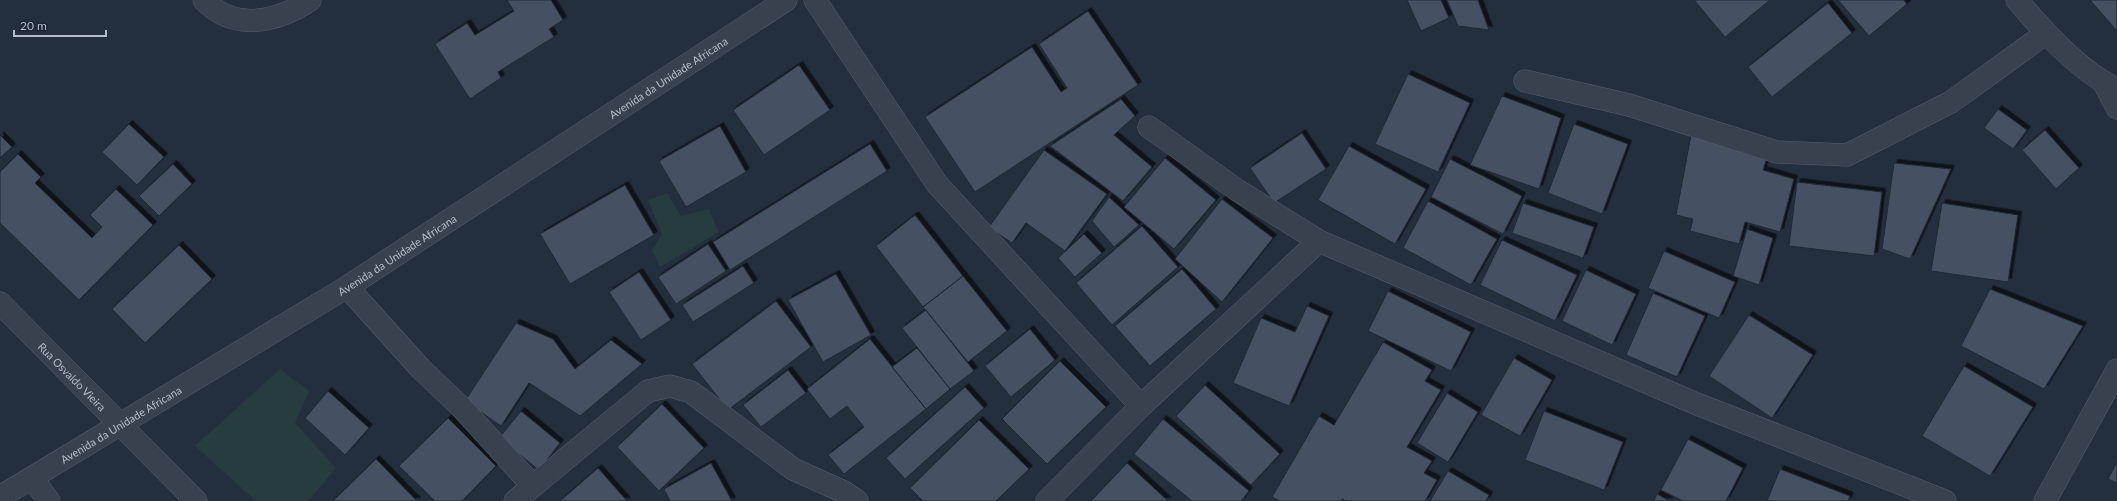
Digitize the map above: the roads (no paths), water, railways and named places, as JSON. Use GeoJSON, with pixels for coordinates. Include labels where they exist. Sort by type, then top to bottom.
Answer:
{"type":"FeatureCollection","features":[{"type":"Feature","properties":{"kind":"street"},"geometry":{"type":"LineString","coordinates":[[204,0],[210,6],[228,17],[251,21],[276,18],[299,8],[310,0]]}},
{"type":"Feature","properties":{"kind":"street","name":"Avenida da Unidade Africana"},"geometry":{"type":"LineString","coordinates":[[0,497],[348,286],[786,0]]}},
{"type":"Feature","properties":{"kind":"street"},"geometry":{"type":"LineString","coordinates":[[815,0],[937,184],[1141,406]]}},
{"type":"Feature","properties":{"kind":"street"},"geometry":{"type":"LineString","coordinates":[[2017,0],[2045,34],[2110,86],[2117,108]]}},
{"type":"Feature","properties":{"kind":"street"},"geometry":{"type":"LineString","coordinates":[[1525,81],[1629,105],[1778,152],[1847,154],[1951,102],[2045,34]]}},
{"type":"Feature","properties":{"kind":"street"},"geometry":{"type":"LineString","coordinates":[[1149,127],[1237,190],[1318,241],[1696,404],[1945,501]]}},
{"type":"Feature","properties":{"kind":"street"},"geometry":{"type":"LineString","coordinates":[[1047,501],[1141,406],[1318,241]]}},
{"type":"Feature","properties":{"kind":"street"},"geometry":{"type":"LineString","coordinates":[[348,286],[420,369],[461,407],[532,485]]}},
{"type":"Feature","properties":{"kind":"street","name":"Rua Osvaldo Vieira"},"geometry":{"type":"LineString","coordinates":[[0,303],[196,501]]}},
{"type":"Feature","properties":{"kind":"street"},"geometry":{"type":"LineString","coordinates":[[2045,501],[2117,370]]}},
{"type":"Feature","properties":{"kind":"street"},"geometry":{"type":"LineString","coordinates":[[515,501],[532,485],[648,391],[670,386],[691,392],[793,469],[844,492],[858,501]]}},
{"type":"Feature","properties":{"kind":"street"},"geometry":{"type":"LineString","coordinates":[[32,478],[49,501]]}}]}
